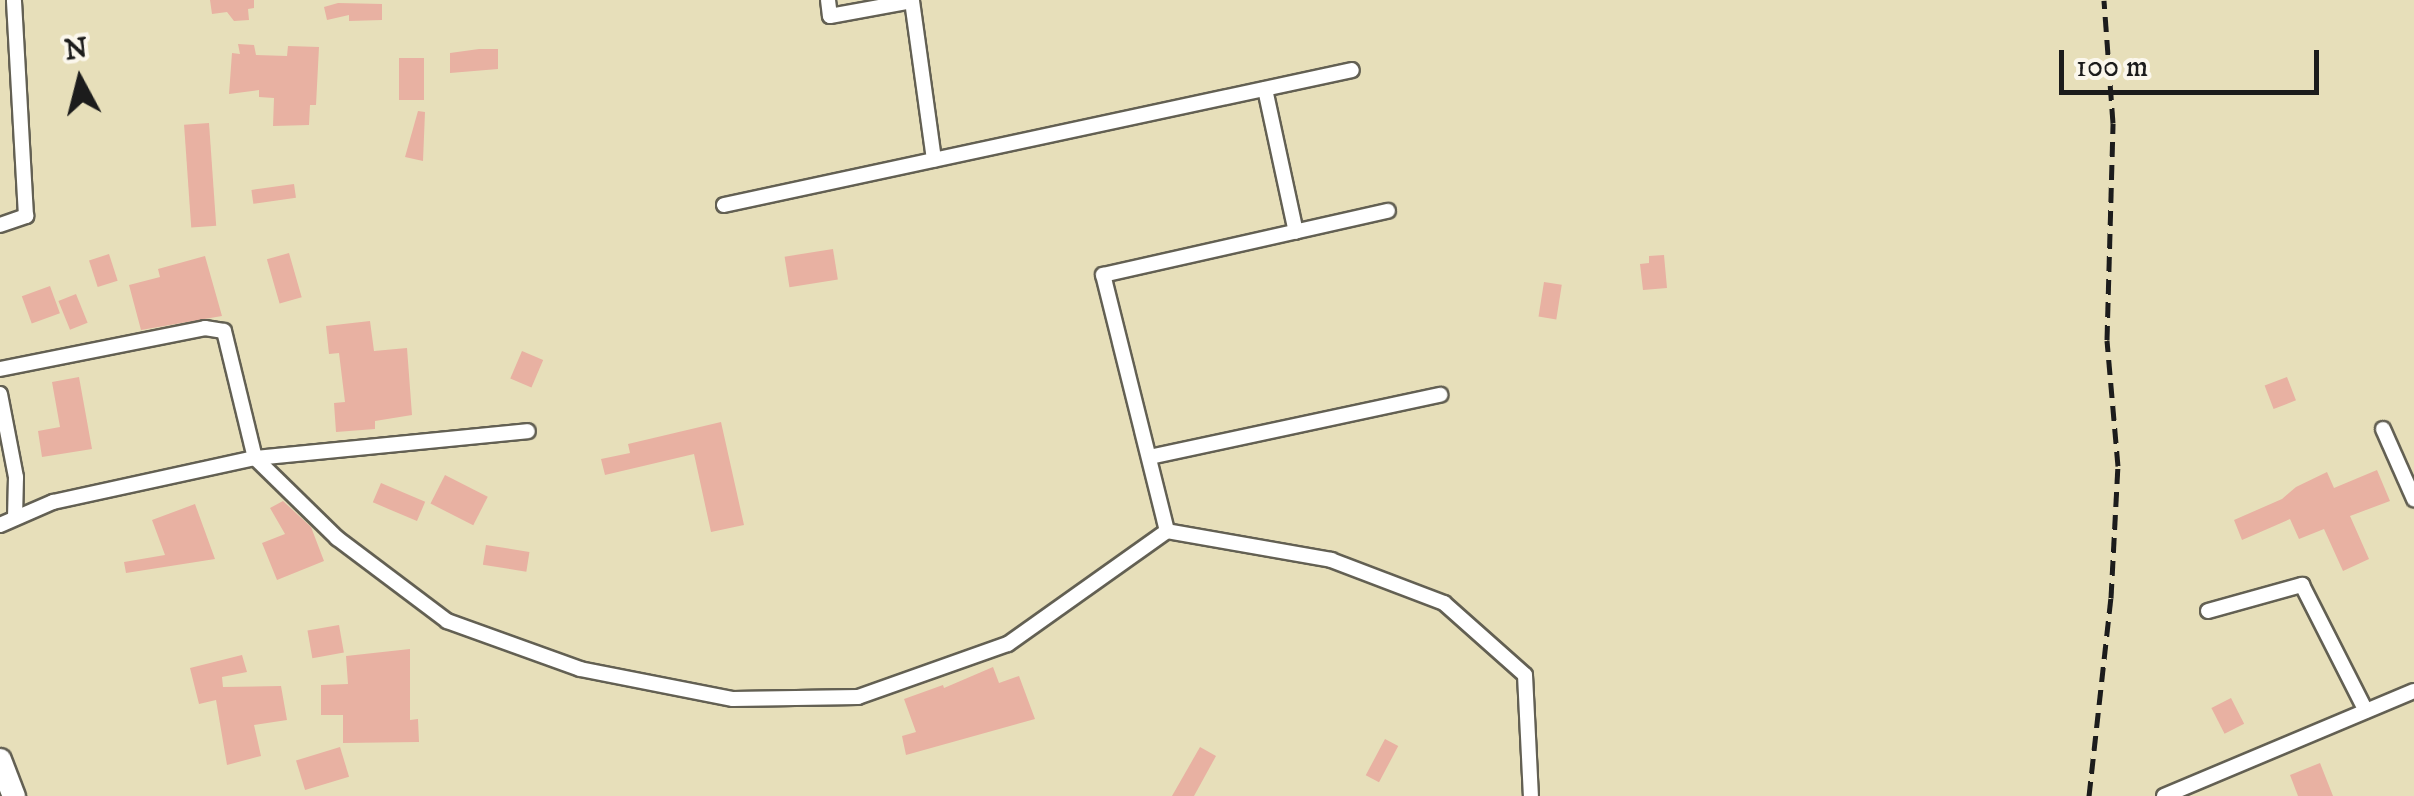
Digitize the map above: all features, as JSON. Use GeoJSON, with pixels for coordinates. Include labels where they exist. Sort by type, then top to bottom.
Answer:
{"type":"FeatureCollection","features":[{"type":"Feature","properties":{"kind":"main road"},"geometry":{"type":"LineString","coordinates":[[0,760],[14,796]]}},
{"type":"Feature","properties":{"kind":"street"},"geometry":{"type":"LineString","coordinates":[[0,225],[26,216],[14,0]]}},
{"type":"Feature","properties":{"kind":"street"},"geometry":{"type":"LineString","coordinates":[[828,0],[830,16],[912,1],[934,159]]}},
{"type":"Feature","properties":{"kind":"street"},"geometry":{"type":"LineString","coordinates":[[724,204],[1352,70]]}},
{"type":"Feature","properties":{"kind":"street"},"geometry":{"type":"LineString","coordinates":[[1265,89],[1296,232]]}},
{"type":"Feature","properties":{"kind":"street"},"geometry":{"type":"LineString","coordinates":[[1167,531],[1104,275],[1388,212]]}},
{"type":"Feature","properties":{"kind":"street"},"geometry":{"type":"LineString","coordinates":[[0,369],[205,328],[224,331],[255,458],[338,538],[447,621],[580,669],[733,699],[858,697],[1008,644],[1167,531],[1331,560],[1444,603],[1525,675],[1531,796]]}},
{"type":"Feature","properties":{"kind":"street"},"geometry":{"type":"LineString","coordinates":[[0,394],[16,477],[7,522]]}},
{"type":"Feature","properties":{"kind":"street"},"geometry":{"type":"LineString","coordinates":[[1150,457],[1440,395]]}},
{"type":"Feature","properties":{"kind":"street"},"geometry":{"type":"LineString","coordinates":[[7,522],[53,502],[255,458],[528,430]]}},
{"type":"Feature","properties":{"kind":"street"},"geometry":{"type":"LineString","coordinates":[[2383,430],[2414,498]]}},
{"type":"Feature","properties":{"kind":"street"},"geometry":{"type":"LineString","coordinates":[[2208,611],[2302,585],[2366,711]]}},
{"type":"Feature","properties":{"kind":"street"},"geometry":{"type":"LineString","coordinates":[[2164,796],[2414,691]]}},
{"type":"Feature","properties":{"kind":"building"},"geometry":{"type":"Polygon","coordinates":[[[210,0],[254,0],[254,8],[248,9],[249,20],[234,21],[227,12],[212,14],[210,0]]]}},
{"type":"Feature","properties":{"kind":"building"},"geometry":{"type":"Polygon","coordinates":[[[338,3],[382,4],[382,20],[349,21],[349,15],[327,20],[324,7],[338,3]]]}},
{"type":"Feature","properties":{"kind":"building"},"geometry":{"type":"Polygon","coordinates":[[[238,44],[254,45],[256,55],[287,56],[288,46],[319,47],[316,105],[310,105],[309,125],[273,126],[274,98],[259,97],[259,90],[229,94],[232,53],[240,54],[238,44]]]}},
{"type":"Feature","properties":{"kind":"building"},"geometry":{"type":"Polygon","coordinates":[[[498,49],[498,69],[450,73],[450,53],[498,49]]]}},
{"type":"Feature","properties":{"kind":"building"},"geometry":{"type":"Polygon","coordinates":[[[399,58],[424,58],[424,100],[399,100],[399,58]]]}},
{"type":"Feature","properties":{"kind":"building"},"geometry":{"type":"Polygon","coordinates":[[[418,111],[425,112],[423,161],[405,157],[418,111]]]}},
{"type":"Feature","properties":{"kind":"building"},"geometry":{"type":"Polygon","coordinates":[[[209,123],[216,226],[191,227],[184,125],[209,123]]]}},
{"type":"Feature","properties":{"kind":"building"},"geometry":{"type":"Polygon","coordinates":[[[294,184],[296,198],[253,204],[251,190],[294,184]]]}},
{"type":"Feature","properties":{"kind":"building"},"geometry":{"type":"Polygon","coordinates":[[[833,249],[838,280],[789,287],[785,257],[833,249]]]}},
{"type":"Feature","properties":{"kind":"building"},"geometry":{"type":"Polygon","coordinates":[[[289,253],[302,297],[280,304],[267,259],[289,253]]]}},
{"type":"Feature","properties":{"kind":"building"},"geometry":{"type":"Polygon","coordinates":[[[109,254],[118,281],[98,287],[89,260],[109,254]]]}},
{"type":"Feature","properties":{"kind":"building"},"geometry":{"type":"Polygon","coordinates":[[[1664,255],[1667,288],[1643,290],[1640,264],[1649,263],[1649,256],[1664,255]]]}},
{"type":"Feature","properties":{"kind":"building"},"geometry":{"type":"Polygon","coordinates":[[[205,256],[222,316],[141,330],[129,285],[160,277],[158,269],[205,256]]]}},
{"type":"Feature","properties":{"kind":"building"},"geometry":{"type":"Polygon","coordinates":[[[1544,282],[1562,285],[1556,319],[1539,317],[1544,282]]]}},
{"type":"Feature","properties":{"kind":"building"},"geometry":{"type":"Polygon","coordinates":[[[50,286],[60,313],[32,324],[22,296],[50,286]]]}},
{"type":"Feature","properties":{"kind":"building"},"geometry":{"type":"Polygon","coordinates":[[[76,294],[88,323],[70,330],[58,301],[76,294]]]}},
{"type":"Feature","properties":{"kind":"building"},"geometry":{"type":"Polygon","coordinates":[[[370,321],[374,351],[407,348],[412,415],[375,421],[375,429],[336,432],[334,403],[345,402],[339,353],[329,354],[326,326],[370,321]]]}},
{"type":"Feature","properties":{"kind":"building"},"geometry":{"type":"Polygon","coordinates":[[[522,351],[543,360],[531,388],[510,379],[522,351]]]}},
{"type":"Feature","properties":{"kind":"building"},"geometry":{"type":"Polygon","coordinates":[[[79,377],[92,449],[42,457],[38,431],[60,427],[52,382],[79,377]]]}},
{"type":"Feature","properties":{"kind":"building"},"geometry":{"type":"Polygon","coordinates":[[[2287,377],[2296,400],[2274,409],[2265,386],[2287,377]]]}},
{"type":"Feature","properties":{"kind":"building"},"geometry":{"type":"Polygon","coordinates":[[[721,422],[744,525],[711,532],[694,454],[605,475],[601,459],[630,453],[628,444],[721,422]]]}},
{"type":"Feature","properties":{"kind":"building"},"geometry":{"type":"Polygon","coordinates":[[[2377,470],[2390,501],[2350,516],[2369,559],[2343,571],[2324,529],[2299,539],[2290,519],[2242,540],[2234,520],[2282,499],[2296,487],[2327,472],[2334,488],[2377,470]]]}},
{"type":"Feature","properties":{"kind":"building"},"geometry":{"type":"Polygon","coordinates":[[[445,475],[488,497],[473,525],[430,504],[445,475]]]}},
{"type":"Feature","properties":{"kind":"building"},"geometry":{"type":"Polygon","coordinates":[[[381,483],[425,502],[417,521],[373,502],[381,483]]]}},
{"type":"Feature","properties":{"kind":"building"},"geometry":{"type":"Polygon","coordinates":[[[283,501],[311,527],[324,561],[277,580],[262,543],[285,534],[270,508],[283,501]]]}},
{"type":"Feature","properties":{"kind":"building"},"geometry":{"type":"Polygon","coordinates":[[[195,504],[215,559],[126,573],[124,562],[165,555],[152,520],[195,504]]]}},
{"type":"Feature","properties":{"kind":"building"},"geometry":{"type":"Polygon","coordinates":[[[486,545],[529,552],[526,572],[483,565],[486,545]]]}},
{"type":"Feature","properties":{"kind":"building"},"geometry":{"type":"Polygon","coordinates":[[[339,625],[344,653],[312,658],[307,631],[339,625]]]}},
{"type":"Feature","properties":{"kind":"building"},"geometry":{"type":"Polygon","coordinates":[[[410,649],[410,720],[418,719],[419,742],[343,743],[343,715],[321,715],[321,685],[348,684],[346,656],[410,649]]]}},
{"type":"Feature","properties":{"kind":"building"},"geometry":{"type":"Polygon","coordinates":[[[242,655],[247,672],[222,677],[223,687],[281,686],[287,720],[254,725],[261,756],[227,765],[216,700],[199,704],[190,668],[242,655]]]}},
{"type":"Feature","properties":{"kind":"building"},"geometry":{"type":"Polygon","coordinates":[[[993,667],[999,683],[1019,676],[1035,719],[906,755],[902,736],[916,732],[904,699],[943,685],[944,688],[993,667]]]}},
{"type":"Feature","properties":{"kind":"building"},"geometry":{"type":"Polygon","coordinates":[[[2231,698],[2244,724],[2225,734],[2211,708],[2231,698]]]}},
{"type":"Feature","properties":{"kind":"building"},"geometry":{"type":"Polygon","coordinates":[[[1385,739],[1398,746],[1379,782],[1366,775],[1385,739]]]}},
{"type":"Feature","properties":{"kind":"building"},"geometry":{"type":"Polygon","coordinates":[[[340,747],[349,777],[305,790],[296,760],[340,747]]]}},
{"type":"Feature","properties":{"kind":"building"},"geometry":{"type":"Polygon","coordinates":[[[1200,747],[1216,756],[1194,796],[1172,796],[1200,747]]]}},
{"type":"Feature","properties":{"kind":"building"},"geometry":{"type":"Polygon","coordinates":[[[2320,763],[2333,796],[2298,796],[2290,775],[2320,763]]]}},
{"type":"Feature","properties":{"kind":"railway"},"geometry":{"type":"LineString","coordinates":[[2089,796],[2111,598],[2118,466],[2107,340],[2113,123],[2104,0]]}}]}
